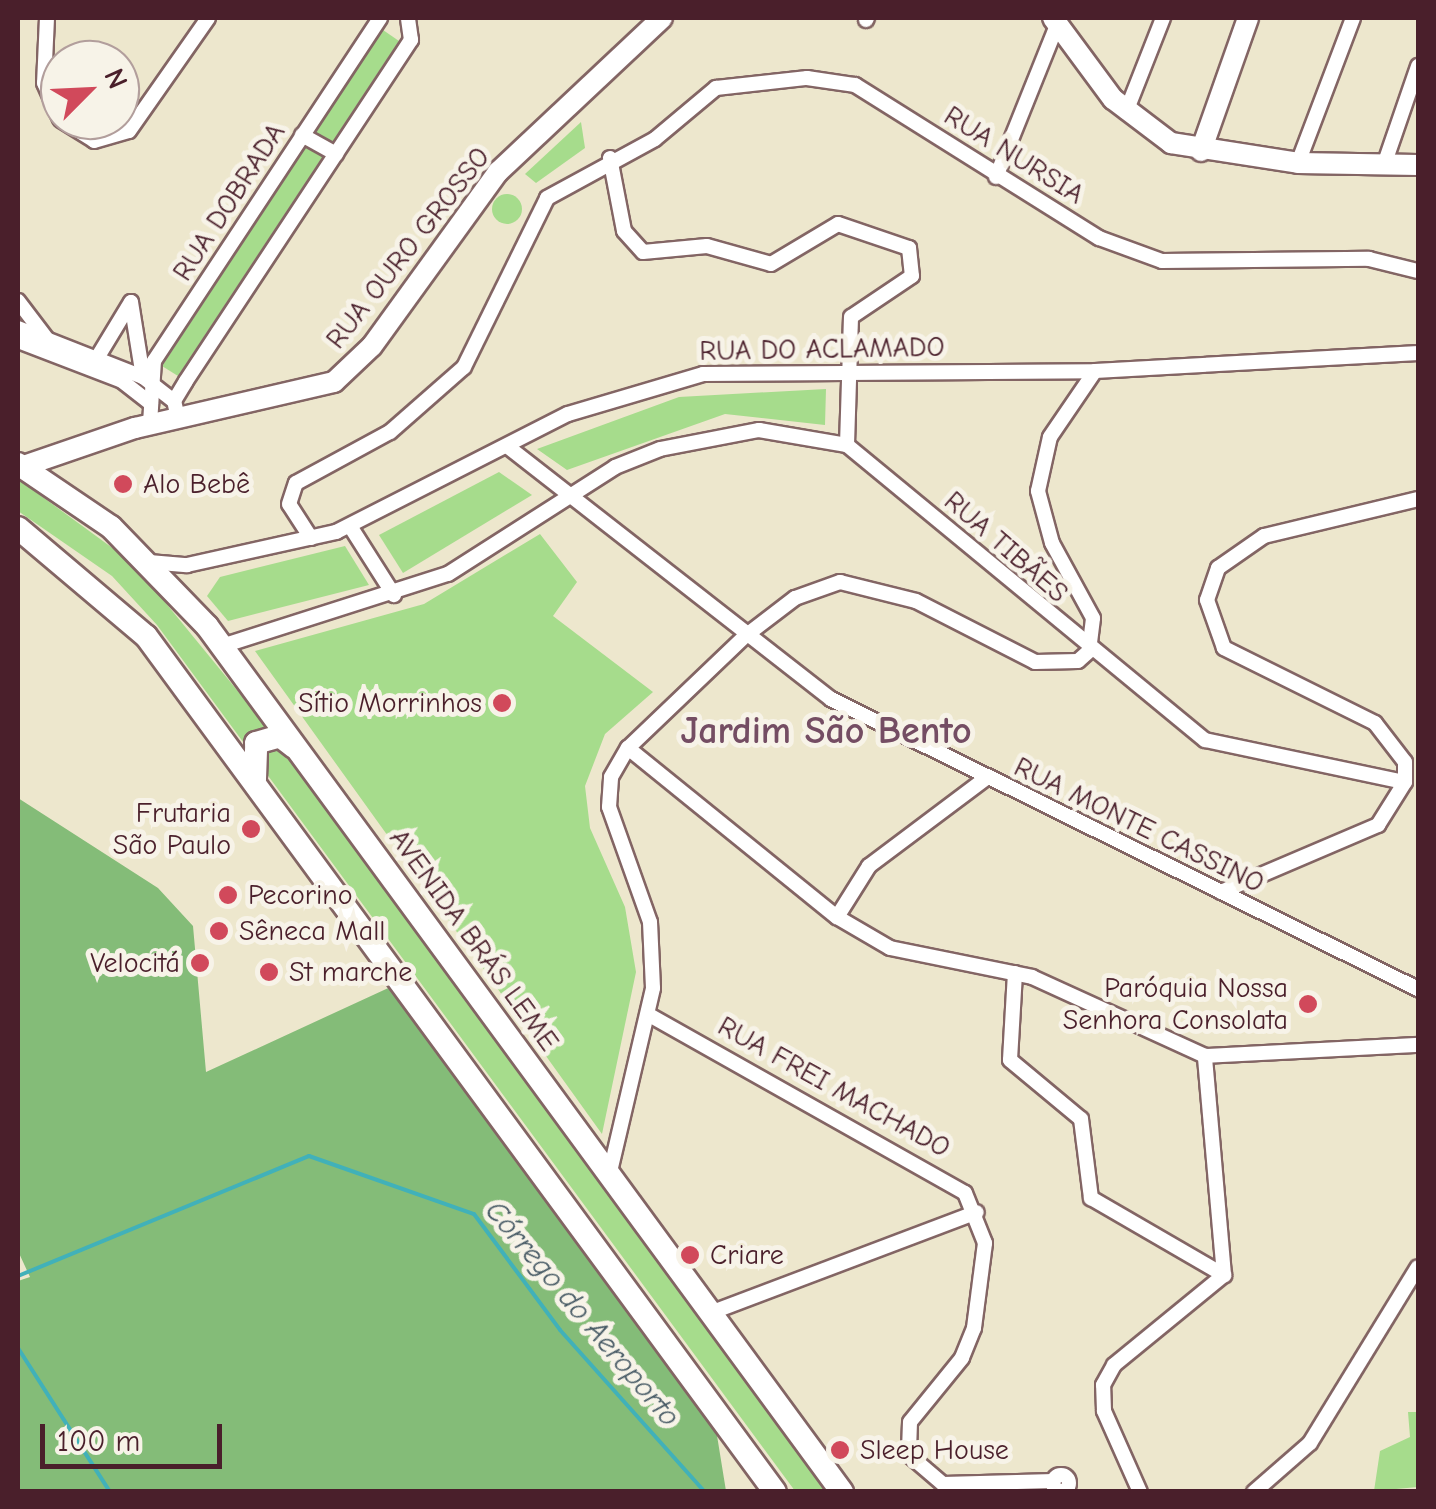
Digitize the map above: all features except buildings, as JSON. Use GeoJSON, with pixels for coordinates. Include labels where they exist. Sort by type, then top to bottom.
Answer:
{"type":"FeatureCollection","features":[{"type":"Feature","properties":{"kind":"main road","name":"AVENIDA BRÁS LEME"},"geometry":{"type":"LineString","coordinates":[[19,466],[145,561],[222,646],[842,1492]]}},
{"type":"Feature","properties":{"kind":"main road"},"geometry":{"type":"LineString","coordinates":[[18,528],[123,610],[255,780],[777,1492]]}},
{"type":"Feature","properties":{"kind":"main road"},"geometry":{"type":"LineString","coordinates":[[255,780],[249,758],[260,741],[280,736],[298,748]]}},
{"type":"Feature","properties":{"kind":"main road"},"geometry":{"type":"LineString","coordinates":[[794,1428],[815,1492]]}},
{"type":"Feature","properties":{"kind":"street"},"geometry":{"type":"LineString","coordinates":[[140,114],[208,18]]}},
{"type":"Feature","properties":{"kind":"street","name":"RUA DOBRADA"},"geometry":{"type":"LineString","coordinates":[[150,414],[148,380],[154,360],[380,18]]}},
{"type":"Feature","properties":{"kind":"street"},"geometry":{"type":"LineString","coordinates":[[18,328],[94,363],[148,380],[176,409],[411,40],[408,18]]}},
{"type":"Feature","properties":{"kind":"street","name":"RUA OURO GROSSO"},"geometry":{"type":"LineString","coordinates":[[19,466],[150,414],[292,398],[352,368],[498,172],[662,18]]}},
{"type":"Feature","properties":{"kind":"street"},"geometry":{"type":"LineString","coordinates":[[1126,112],[1163,18]]}},
{"type":"Feature","properties":{"kind":"street"},"geometry":{"type":"LineString","coordinates":[[1201,151],[1248,18]]}},
{"type":"Feature","properties":{"kind":"street"},"geometry":{"type":"LineString","coordinates":[[1298,164],[1352,18]]}},
{"type":"Feature","properties":{"kind":"street"},"geometry":{"type":"LineString","coordinates":[[1057,20],[1126,112],[1201,151],[1298,164],[1418,166]]}},
{"type":"Feature","properties":{"kind":"street"},"geometry":{"type":"LineString","coordinates":[[996,177],[1057,20]]}},
{"type":"Feature","properties":{"kind":"street"},"geometry":{"type":"LineString","coordinates":[[1384,164],[1418,66]]}},
{"type":"Feature","properties":{"kind":"street","name":"RUA NURSIA"},"geometry":{"type":"LineString","coordinates":[[312,538],[290,504],[296,483],[435,396],[479,345],[547,198],[610,158],[655,139],[716,88],[826,78],[870,92],[996,177],[1098,238],[1162,261],[1369,259],[1418,271]]}},
{"type":"Feature","properties":{"kind":"street"},"geometry":{"type":"LineString","coordinates":[[302,135],[336,154]]}},
{"type":"Feature","properties":{"kind":"street"},"geometry":{"type":"LineString","coordinates":[[222,646],[394,595],[448,574],[615,468],[720,433],[847,445],[844,370],[854,310],[912,276],[909,248],[838,224],[771,264],[708,246],[643,252],[624,231],[610,158]]}},
{"type":"Feature","properties":{"kind":"street"},"geometry":{"type":"LineString","coordinates":[[18,301],[47,343]]}},
{"type":"Feature","properties":{"kind":"street"},"geometry":{"type":"LineString","coordinates":[[94,363],[123,306],[135,304],[148,380]]}},
{"type":"Feature","properties":{"kind":"street"},"geometry":{"type":"LineString","coordinates":[[18,341],[47,343]]}},
{"type":"Feature","properties":{"kind":"street","name":"RUA DO ACLAMADO"},"geometry":{"type":"LineString","coordinates":[[145,561],[187,565],[350,526],[507,446],[672,379],[844,370],[1095,372],[1418,354]]}},
{"type":"Feature","properties":{"kind":"street"},"geometry":{"type":"LineString","coordinates":[[94,363],[150,414]]}},
{"type":"Feature","properties":{"kind":"street"},"geometry":{"type":"LineString","coordinates":[[609,1177],[651,1016],[650,922],[609,807],[628,748],[744,636],[795,598],[840,582],[916,601],[1035,662],[1064,665],[1089,651],[1089,605],[1052,542],[1038,490],[1050,437],[1095,372]]}},
{"type":"Feature","properties":{"kind":"street","name":"RUA TIBÃES"},"geometry":{"type":"LineString","coordinates":[[847,445],[1089,651],[1205,740],[1405,782]]}},
{"type":"Feature","properties":{"kind":"street","name":"RUA MONTE CASSINO"},"geometry":{"type":"LineString","coordinates":[[507,446],[744,636],[831,699],[1418,990]]}},
{"type":"Feature","properties":{"kind":"street"},"geometry":{"type":"LineString","coordinates":[[1221,892],[1378,825],[1405,782],[1390,734],[1243,664],[1215,635],[1207,600],[1218,568],[1245,544],[1418,500]]}},
{"type":"Feature","properties":{"kind":"street"},"geometry":{"type":"LineString","coordinates":[[350,526],[394,595]]}},
{"type":"Feature","properties":{"kind":"street"},"geometry":{"type":"LineString","coordinates":[[628,748],[838,917],[927,960],[1015,973],[1205,1056],[1418,1045]]}},
{"type":"Feature","properties":{"kind":"street"},"geometry":{"type":"LineString","coordinates":[[838,917],[869,866],[986,778]]}},
{"type":"Feature","properties":{"kind":"street"},"geometry":{"type":"LineString","coordinates":[[1015,973],[1010,1060],[1081,1119],[1091,1198],[1224,1275]]}},
{"type":"Feature","properties":{"kind":"street","name":"RUA FREI MACHADO"},"geometry":{"type":"LineString","coordinates":[[651,1016],[942,1174],[977,1212]]}},
{"type":"Feature","properties":{"kind":"street"},"geometry":{"type":"LineString","coordinates":[[1205,1056],[1224,1275]]}},
{"type":"Feature","properties":{"kind":"street"},"geometry":{"type":"LineString","coordinates":[[710,1314],[977,1212],[985,1251],[974,1328],[962,1358],[910,1422],[906,1445],[917,1468],[944,1484],[1061,1487]]}},
{"type":"Feature","properties":{"kind":"street"},"geometry":{"type":"LineString","coordinates":[[1254,1492],[1310,1443],[1407,1272],[1418,1267]]}},
{"type":"Feature","properties":{"kind":"street"},"geometry":{"type":"LineString","coordinates":[[1140,1492],[1104,1411],[1106,1377],[1224,1275]]}},
{"type":"Feature","properties":{"kind":"green space"},"geometry":{"type":"Polygon","coordinates":[[[383,30],[399,41],[178,376],[162,366],[383,30]]]}},
{"type":"Feature","properties":{"kind":"green space"},"geometry":{"type":"Polygon","coordinates":[[[581,122],[585,148],[536,183],[525,174],[581,122]]]}},
{"type":"Feature","properties":{"kind":"green space"},"geometry":{"type":"Polygon","coordinates":[[[507,194],[517,199],[522,209],[517,219],[507,224],[497,219],[492,209],[497,199],[507,194]]]}},
{"type":"Feature","properties":{"kind":"green space"},"geometry":{"type":"Polygon","coordinates":[[[826,389],[825,425],[725,414],[567,470],[537,449],[679,397],[826,389]]]}},
{"type":"Feature","properties":{"kind":"green space"},"geometry":{"type":"Polygon","coordinates":[[[499,472],[532,495],[403,573],[379,535],[499,472]]]}},
{"type":"Feature","properties":{"kind":"green space"},"geometry":{"type":"Polygon","coordinates":[[[18,479],[133,563],[250,706],[826,1491],[795,1491],[157,625],[112,576],[18,511],[18,479]]]}},
{"type":"Feature","properties":{"kind":"green space"},"geometry":{"type":"Polygon","coordinates":[[[540,534],[577,582],[553,616],[653,692],[605,734],[585,786],[590,828],[625,907],[636,972],[602,1134],[255,651],[424,604],[540,534]]]}},
{"type":"Feature","properties":{"kind":"green space"},"geometry":{"type":"Polygon","coordinates":[[[345,546],[369,585],[228,621],[207,596],[220,577],[345,546]]]}},
{"type":"Feature","properties":{"kind":"green space"},"geometry":{"type":"Polygon","coordinates":[[[18,798],[158,888],[193,926],[206,1072],[397,984],[714,1417],[726,1491],[18,1491],[18,1281],[30,1277],[18,1251],[18,798]]]}},
{"type":"Feature","properties":{"kind":"green space"},"geometry":{"type":"Polygon","coordinates":[[[1408,1412],[1418,1412],[1418,1487],[1374,1491],[1380,1451],[1410,1437],[1408,1412]]]}},
{"type":"Feature","properties":{"kind":"waterway","name":"Córrego do Aeroporto"},"geometry":{"type":"LineString","coordinates":[[18,1276],[309,1156],[474,1214],[560,1330],[705,1492]]}},
{"type":"Feature","properties":{"kind":"waterway"},"geometry":{"type":"LineString","coordinates":[[18,1348],[110,1492]]}},
{"type":"Feature","properties":{"kind":"place","name":"Alo Bebê"},"geometry":{"type":"Point","coordinates":[123,484]}},
{"type":"Feature","properties":{"kind":"place","name":"Sítio Morrinhos"},"geometry":{"type":"Point","coordinates":[502,703]}},
{"type":"Feature","properties":{"kind":"place","name":"Frutaria São Paulo"},"geometry":{"type":"Point","coordinates":[251,829]}},
{"type":"Feature","properties":{"kind":"place","name":"Pecorino"},"geometry":{"type":"Point","coordinates":[228,895]}},
{"type":"Feature","properties":{"kind":"place","name":"Sêneca Mall"},"geometry":{"type":"Point","coordinates":[219,931]}},
{"type":"Feature","properties":{"kind":"place","name":"Velocitá"},"geometry":{"type":"Point","coordinates":[200,963]}},
{"type":"Feature","properties":{"kind":"place","name":"St marche"},"geometry":{"type":"Point","coordinates":[269,972]}},
{"type":"Feature","properties":{"kind":"place","name":"Paróquia Nossa Senhora Consolata"},"geometry":{"type":"Point","coordinates":[1308,1004]}},
{"type":"Feature","properties":{"kind":"place","name":"Criare"},"geometry":{"type":"Point","coordinates":[690,1255]}},
{"type":"Feature","properties":{"kind":"place","name":"Sleep House"},"geometry":{"type":"Point","coordinates":[840,1450]}},
{"type":"Feature","properties":{"kind":"district","name":"Jardim São Bento"},"geometry":{"type":"Point","coordinates":[826,732]}}]}
